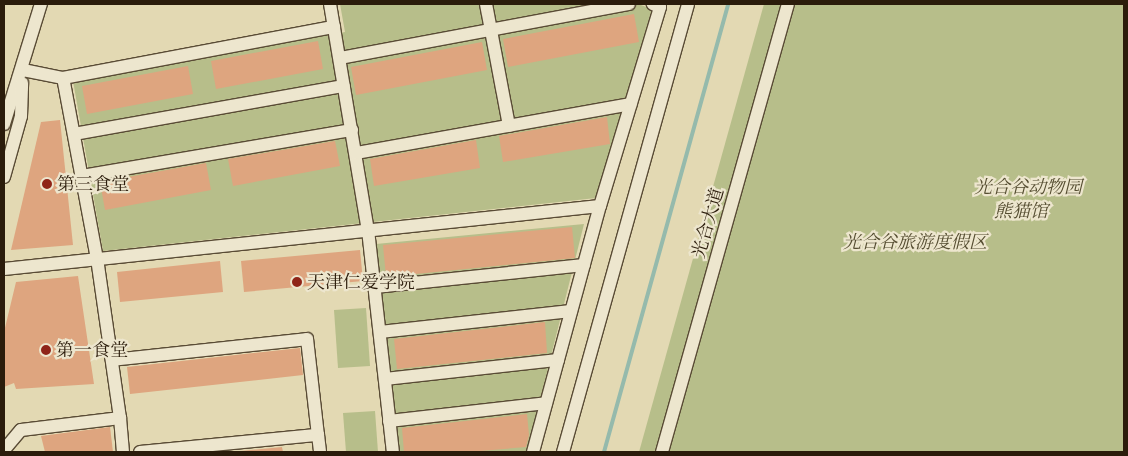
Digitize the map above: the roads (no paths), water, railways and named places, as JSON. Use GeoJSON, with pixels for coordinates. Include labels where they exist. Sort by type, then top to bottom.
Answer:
{"type":"FeatureCollection","features":[{"type":"Feature","properties":{"kind":"street"},"geometry":{"type":"LineString","coordinates":[[5,117],[23,70],[41,4]]}},
{"type":"Feature","properties":{"kind":"street"},"geometry":{"type":"LineString","coordinates":[[330,4],[368,230],[393,452]]}},
{"type":"Feature","properties":{"kind":"street"},"geometry":{"type":"LineString","coordinates":[[486,4],[509,126]]}},
{"type":"Feature","properties":{"kind":"street"},"geometry":{"type":"LineString","coordinates":[[340,58],[629,4]]}},
{"type":"Feature","properties":{"kind":"street"},"geometry":{"type":"LineString","coordinates":[[533,452],[600,206],[660,7],[653,4]]}},
{"type":"Feature","properties":{"kind":"street"},"geometry":{"type":"LineString","coordinates":[[562,452],[688,4]]}},
{"type":"Feature","properties":{"kind":"street","name":"光合大道"},"geometry":{"type":"LineString","coordinates":[[662,452],[788,4]]}},
{"type":"Feature","properties":{"kind":"street"},"geometry":{"type":"LineString","coordinates":[[23,70],[63,78],[334,27]]}},
{"type":"Feature","properties":{"kind":"street"},"geometry":{"type":"LineString","coordinates":[[4,177],[20,116],[23,70]]}},
{"type":"Feature","properties":{"kind":"street"},"geometry":{"type":"LineString","coordinates":[[63,78],[98,259],[123,452]]}},
{"type":"Feature","properties":{"kind":"street"},"geometry":{"type":"LineString","coordinates":[[74,134],[344,86]]}},
{"type":"Feature","properties":{"kind":"street"},"geometry":{"type":"LineString","coordinates":[[356,153],[631,104]]}},
{"type":"Feature","properties":{"kind":"street"},"geometry":{"type":"LineString","coordinates":[[82,176],[352,130]]}},
{"type":"Feature","properties":{"kind":"street"},"geometry":{"type":"LineString","coordinates":[[4,269],[600,206]]}},
{"type":"Feature","properties":{"kind":"street"},"geometry":{"type":"LineString","coordinates":[[375,287],[584,265]]}},
{"type":"Feature","properties":{"kind":"street"},"geometry":{"type":"LineString","coordinates":[[380,332],[571,311]]}},
{"type":"Feature","properties":{"kind":"street"},"geometry":{"type":"LineString","coordinates":[[112,360],[308,339],[320,452]]}},
{"type":"Feature","properties":{"kind":"street"},"geometry":{"type":"LineString","coordinates":[[385,379],[558,360]]}},
{"type":"Feature","properties":{"kind":"street"},"geometry":{"type":"LineString","coordinates":[[389,421],[546,403]]}},
{"type":"Feature","properties":{"kind":"street"},"geometry":{"type":"LineString","coordinates":[[4,451],[21,430],[120,418]]}},
{"type":"Feature","properties":{"kind":"street"},"geometry":{"type":"LineString","coordinates":[[140,452],[318,435]]}},
{"type":"Feature","properties":{"kind":"waterway"},"geometry":{"type":"LineString","coordinates":[[604,452],[728,4]]}},
{"type":"Feature","properties":{"kind":"place","name":"第三食堂"},"geometry":{"type":"Point","coordinates":[47,184]}},
{"type":"Feature","properties":{"kind":"place","name":"天津仁爱学院"},"geometry":{"type":"Point","coordinates":[297,282]}},
{"type":"Feature","properties":{"kind":"place","name":"第一食堂"},"geometry":{"type":"Point","coordinates":[46,350]}},
{"type":"Feature","properties":{"kind":"park label","name":"光合谷动物园"},"geometry":{"type":"Point","coordinates":[1028,187]}},
{"type":"Feature","properties":{"kind":"park label","name":"熊猫馆"},"geometry":{"type":"Point","coordinates":[1021,211]}},
{"type":"Feature","properties":{"kind":"park label","name":"光合谷旅游度假区"},"geometry":{"type":"Point","coordinates":[915,242]}}]}
